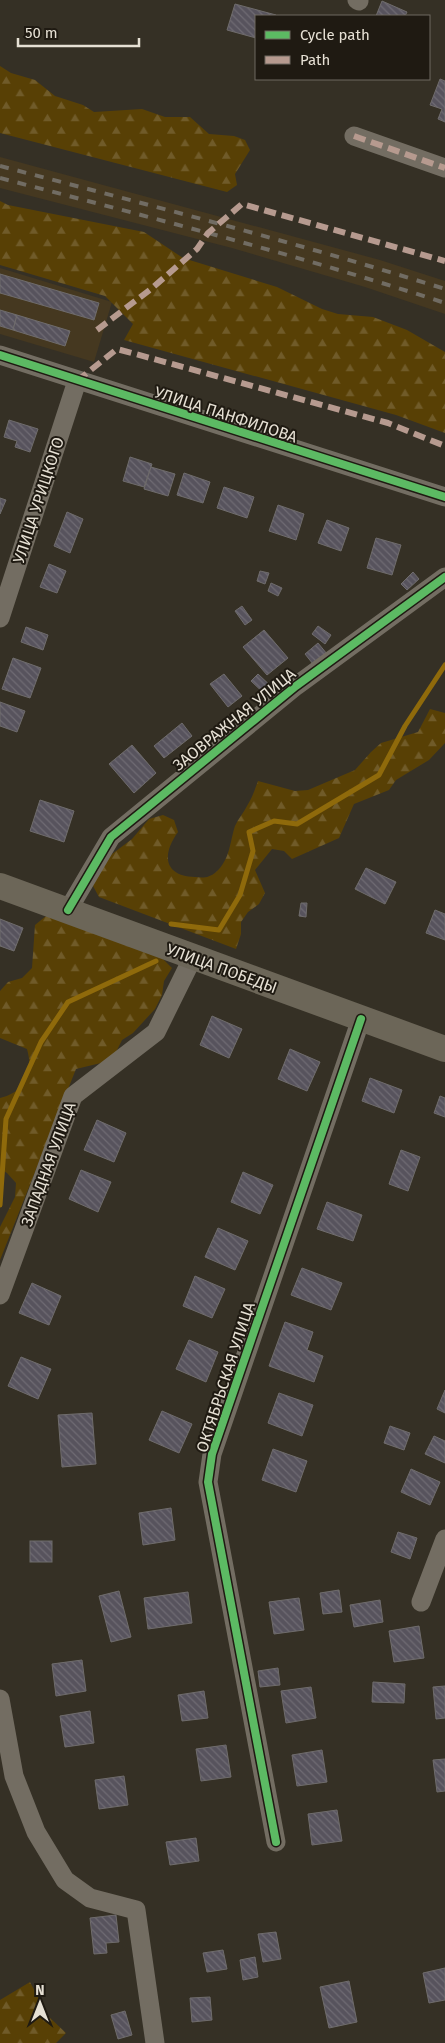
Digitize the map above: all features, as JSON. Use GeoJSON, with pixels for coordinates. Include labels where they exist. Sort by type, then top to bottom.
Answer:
{"type":"FeatureCollection","features":[{"type":"Feature","properties":{"kind":"street"},"geometry":{"type":"LineString","coordinates":[[354,136],[445,168]]}},
{"type":"Feature","properties":{"kind":"street","name":"УЛИЦА ПАНФИЛОВА"},"geometry":{"type":"LineString","coordinates":[[0,355],[445,497]]}},
{"type":"Feature","properties":{"kind":"street","name":"УЛИЦА УРИЦКОГО"},"geometry":{"type":"LineString","coordinates":[[0,618],[77,381]]}},
{"type":"Feature","properties":{"kind":"street","name":"ЗАОВРАЖНАЯ УЛИЦА"},"geometry":{"type":"LineString","coordinates":[[68,910],[111,836],[296,686],[445,577]]}},
{"type":"Feature","properties":{"kind":"street","name":"УЛИЦА ПОБЕДЫ"},"geometry":{"type":"LineString","coordinates":[[0,886],[361,1020],[445,1049]]}},
{"type":"Feature","properties":{"kind":"street","name":"ЗАПАДНАЯ УЛИЦА"},"geometry":{"type":"LineString","coordinates":[[0,1296],[73,1096],[156,1032],[193,957]]}},
{"type":"Feature","properties":{"kind":"street","name":"ОКТЯБРЬСКАЯ УЛИЦА"},"geometry":{"type":"LineString","coordinates":[[276,1842],[208,1482],[212,1454],[361,1020]]}},
{"type":"Feature","properties":{"kind":"street"},"geometry":{"type":"LineString","coordinates":[[421,1602],[445,1539]]}},
{"type":"Feature","properties":{"kind":"street"},"geometry":{"type":"LineString","coordinates":[[0,1699],[14,1776],[36,1832],[65,1880],[90,1898],[136,1910],[155,2043]]}},
{"type":"Feature","properties":{"kind":"shaded area"},"geometry":{"type":"Polygon","coordinates":[[[0,157],[380,260],[445,281],[445,314],[365,287],[232,248],[0,188],[0,157]]]}},
{"type":"Feature","properties":{"kind":"shaded area"},"geometry":{"type":"Polygon","coordinates":[[[0,268],[112,302],[94,362],[0,334],[0,268]]]}},
{"type":"Feature","properties":{"kind":"green space"},"geometry":{"type":"Polygon","coordinates":[[[0,66],[11,73],[35,80],[55,96],[83,105],[94,112],[142,109],[165,117],[190,117],[209,134],[234,136],[245,140],[250,150],[235,174],[237,185],[227,192],[0,133],[0,66]]]}},
{"type":"Feature","properties":{"kind":"green space"},"geometry":{"type":"Polygon","coordinates":[[[0,201],[8,205],[144,232],[183,258],[277,287],[322,309],[338,314],[373,317],[407,330],[445,352],[445,433],[396,415],[124,340],[133,324],[105,296],[0,265],[0,201]]]}},
{"type":"Feature","properties":{"kind":"green space"},"geometry":{"type":"Polygon","coordinates":[[[430,709],[445,713],[445,743],[429,760],[396,780],[389,790],[354,804],[339,838],[292,859],[284,851],[272,849],[255,870],[265,893],[259,904],[248,912],[241,922],[241,934],[236,949],[99,897],[93,886],[98,875],[112,854],[132,839],[149,819],[163,815],[174,820],[178,832],[169,848],[168,862],[171,868],[184,876],[209,876],[216,872],[224,862],[235,826],[250,800],[258,781],[295,791],[308,790],[355,770],[381,743],[418,732],[430,709]]]}},
{"type":"Feature","properties":{"kind":"green space"},"geometry":{"type":"Polygon","coordinates":[[[46,916],[162,958],[172,968],[164,981],[162,995],[155,1009],[133,1033],[122,1040],[116,1052],[105,1062],[76,1069],[0,1260],[0,1227],[15,1197],[16,1183],[7,1173],[0,1169],[0,1098],[16,1091],[26,1080],[29,1058],[27,1049],[0,1038],[0,991],[8,982],[22,978],[32,968],[35,925],[46,916]]]}},
{"type":"Feature","properties":{"kind":"green space"},"geometry":{"type":"Polygon","coordinates":[[[30,1982],[48,2016],[66,2033],[56,2043],[0,2043],[0,2000],[30,1982]]]}},
{"type":"Feature","properties":{"kind":"building"},"geometry":{"type":"Polygon","coordinates":[[[382,1],[407,12],[406,15],[376,15],[382,1]]]}},
{"type":"Feature","properties":{"kind":"building"},"geometry":{"type":"Polygon","coordinates":[[[235,4],[276,15],[255,15],[255,38],[227,30],[235,4]]]}},
{"type":"Feature","properties":{"kind":"building"},"geometry":{"type":"Polygon","coordinates":[[[440,79],[445,81],[445,122],[438,119],[442,109],[430,105],[440,79]]]}},
{"type":"Feature","properties":{"kind":"building"},"geometry":{"type":"Polygon","coordinates":[[[0,274],[99,303],[94,320],[0,293],[0,274]]]}},
{"type":"Feature","properties":{"kind":"building"},"geometry":{"type":"Polygon","coordinates":[[[0,310],[17,315],[13,330],[0,326],[0,310]]]}},
{"type":"Feature","properties":{"kind":"building"},"geometry":{"type":"Polygon","coordinates":[[[17,315],[70,331],[65,346],[13,330],[17,315]]]}},
{"type":"Feature","properties":{"kind":"building"},"geometry":{"type":"Polygon","coordinates":[[[9,420],[38,429],[30,452],[15,447],[17,441],[4,437],[9,420]]]}},
{"type":"Feature","properties":{"kind":"building"},"geometry":{"type":"Polygon","coordinates":[[[130,457],[152,464],[144,487],[123,481],[130,457]]]}},
{"type":"Feature","properties":{"kind":"building"},"geometry":{"type":"Polygon","coordinates":[[[151,467],[175,474],[168,496],[144,489],[151,467]]]}},
{"type":"Feature","properties":{"kind":"building"},"geometry":{"type":"Polygon","coordinates":[[[184,473],[210,482],[203,503],[177,495],[184,473]]]}},
{"type":"Feature","properties":{"kind":"building"},"geometry":{"type":"Polygon","coordinates":[[[224,487],[254,497],[247,518],[217,508],[224,487]]]}},
{"type":"Feature","properties":{"kind":"building"},"geometry":{"type":"Polygon","coordinates":[[[0,498],[6,500],[0,514],[0,498]]]}},
{"type":"Feature","properties":{"kind":"building"},"geometry":{"type":"Polygon","coordinates":[[[278,505],[304,514],[296,540],[269,531],[278,505]]]}},
{"type":"Feature","properties":{"kind":"building"},"geometry":{"type":"Polygon","coordinates":[[[67,512],[83,519],[70,553],[54,546],[67,512]]]}},
{"type":"Feature","properties":{"kind":"building"},"geometry":{"type":"Polygon","coordinates":[[[327,520],[349,528],[341,551],[318,543],[327,520]]]}},
{"type":"Feature","properties":{"kind":"building"},"geometry":{"type":"Polygon","coordinates":[[[376,538],[401,545],[392,575],[367,568],[376,538]]]}},
{"type":"Feature","properties":{"kind":"building"},"geometry":{"type":"Polygon","coordinates":[[[49,564],[66,571],[57,593],[40,587],[49,564]]]}},
{"type":"Feature","properties":{"kind":"building"},"geometry":{"type":"Polygon","coordinates":[[[260,571],[269,573],[265,584],[257,581],[260,571]]]}},
{"type":"Feature","properties":{"kind":"building"},"geometry":{"type":"Polygon","coordinates":[[[413,572],[419,579],[407,590],[401,584],[413,572]]]}},
{"type":"Feature","properties":{"kind":"building"},"geometry":{"type":"Polygon","coordinates":[[[271,583],[282,588],[278,596],[268,591],[271,583]]]}},
{"type":"Feature","properties":{"kind":"building"},"geometry":{"type":"Polygon","coordinates":[[[242,606],[252,620],[245,625],[235,611],[242,606]]]}},
{"type":"Feature","properties":{"kind":"building"},"geometry":{"type":"Polygon","coordinates":[[[318,626],[331,635],[325,644],[312,634],[318,626]]]}},
{"type":"Feature","properties":{"kind":"building"},"geometry":{"type":"Polygon","coordinates":[[[26,627],[48,635],[43,650],[21,642],[26,627]]]}},
{"type":"Feature","properties":{"kind":"building"},"geometry":{"type":"Polygon","coordinates":[[[264,630],[288,658],[267,675],[243,647],[264,630]]]}},
{"type":"Feature","properties":{"kind":"building"},"geometry":{"type":"Polygon","coordinates":[[[318,643],[327,654],[313,664],[305,654],[318,643]]]}},
{"type":"Feature","properties":{"kind":"building"},"geometry":{"type":"Polygon","coordinates":[[[13,658],[41,668],[30,698],[2,689],[13,658]]]}},
{"type":"Feature","properties":{"kind":"building"},"geometry":{"type":"Polygon","coordinates":[[[224,674],[242,696],[228,707],[210,684],[224,674]]]}},
{"type":"Feature","properties":{"kind":"building"},"geometry":{"type":"Polygon","coordinates":[[[258,674],[275,690],[268,697],[251,681],[258,674]]]}},
{"type":"Feature","properties":{"kind":"building"},"geometry":{"type":"Polygon","coordinates":[[[0,702],[25,711],[17,732],[0,726],[0,702]]]}},
{"type":"Feature","properties":{"kind":"building"},"geometry":{"type":"Polygon","coordinates":[[[182,723],[192,736],[164,758],[154,746],[182,723]]]}},
{"type":"Feature","properties":{"kind":"building"},"geometry":{"type":"Polygon","coordinates":[[[132,745],[156,773],[134,793],[109,764],[132,745]]]}},
{"type":"Feature","properties":{"kind":"building"},"geometry":{"type":"Polygon","coordinates":[[[40,800],[74,811],[64,842],[30,831],[40,800]]]}},
{"type":"Feature","properties":{"kind":"building"},"geometry":{"type":"Polygon","coordinates":[[[366,868],[396,882],[385,904],[355,889],[366,868]]]}},
{"type":"Feature","properties":{"kind":"building"},"geometry":{"type":"Polygon","coordinates":[[[301,903],[307,903],[306,917],[299,916],[301,903]]]}},
{"type":"Feature","properties":{"kind":"building"},"geometry":{"type":"Polygon","coordinates":[[[435,910],[445,914],[445,940],[426,933],[435,910]]]}},
{"type":"Feature","properties":{"kind":"building"},"geometry":{"type":"Polygon","coordinates":[[[0,919],[23,928],[14,951],[0,946],[0,919]]]}},
{"type":"Feature","properties":{"kind":"building"},"geometry":{"type":"Polygon","coordinates":[[[212,1016],[242,1029],[229,1058],[200,1045],[212,1016]]]}},
{"type":"Feature","properties":{"kind":"building"},"geometry":{"type":"Polygon","coordinates":[[[290,1049],[320,1062],[307,1091],[278,1079],[290,1049]]]}},
{"type":"Feature","properties":{"kind":"building"},"geometry":{"type":"Polygon","coordinates":[[[370,1078],[402,1090],[394,1113],[362,1101],[370,1078]]]}},
{"type":"Feature","properties":{"kind":"building"},"geometry":{"type":"Polygon","coordinates":[[[440,1096],[445,1098],[445,1117],[434,1113],[440,1096]]]}},
{"type":"Feature","properties":{"kind":"building"},"geometry":{"type":"Polygon","coordinates":[[[97,1120],[126,1133],[114,1162],[84,1150],[97,1120]]]}},
{"type":"Feature","properties":{"kind":"building"},"geometry":{"type":"Polygon","coordinates":[[[401,1150],[420,1157],[408,1191],[389,1184],[401,1150]]]}},
{"type":"Feature","properties":{"kind":"building"},"geometry":{"type":"Polygon","coordinates":[[[81,1170],[111,1182],[98,1212],[69,1199],[81,1170]]]}},
{"type":"Feature","properties":{"kind":"building"},"geometry":{"type":"Polygon","coordinates":[[[243,1172],[273,1185],[260,1214],[231,1202],[243,1172]]]}},
{"type":"Feature","properties":{"kind":"building"},"geometry":{"type":"Polygon","coordinates":[[[327,1202],[362,1215],[353,1241],[317,1229],[327,1202]]]}},
{"type":"Feature","properties":{"kind":"building"},"geometry":{"type":"Polygon","coordinates":[[[218,1228],[248,1241],[235,1270],[205,1257],[218,1228]]]}},
{"type":"Feature","properties":{"kind":"building"},"geometry":{"type":"Polygon","coordinates":[[[302,1268],[342,1283],[331,1310],[291,1295],[302,1268]]]}},
{"type":"Feature","properties":{"kind":"building"},"geometry":{"type":"Polygon","coordinates":[[[195,1276],[225,1289],[212,1318],[183,1306],[195,1276]]]}},
{"type":"Feature","properties":{"kind":"building"},"geometry":{"type":"Polygon","coordinates":[[[32,1283],[61,1296],[49,1325],[19,1313],[32,1283]]]}},
{"type":"Feature","properties":{"kind":"building"},"geometry":{"type":"Polygon","coordinates":[[[285,1322],[313,1332],[307,1350],[323,1356],[314,1382],[269,1366],[285,1322]]]}},
{"type":"Feature","properties":{"kind":"building"},"geometry":{"type":"Polygon","coordinates":[[[189,1340],[218,1352],[206,1382],[176,1369],[189,1340]]]}},
{"type":"Feature","properties":{"kind":"building"},"geometry":{"type":"Polygon","coordinates":[[[21,1357],[51,1369],[38,1399],[8,1386],[21,1357]]]}},
{"type":"Feature","properties":{"kind":"building"},"geometry":{"type":"Polygon","coordinates":[[[445,1390],[445,1413],[437,1409],[445,1390]]]}},
{"type":"Feature","properties":{"kind":"building"},"geometry":{"type":"Polygon","coordinates":[[[279,1393],[313,1405],[302,1436],[268,1423],[279,1393]]]}},
{"type":"Feature","properties":{"kind":"building"},"geometry":{"type":"Polygon","coordinates":[[[162,1411],[192,1424],[179,1453],[149,1440],[162,1411]]]}},
{"type":"Feature","properties":{"kind":"building"},"geometry":{"type":"Polygon","coordinates":[[[92,1413],[96,1464],[62,1467],[58,1415],[92,1413]]]}},
{"type":"Feature","properties":{"kind":"building"},"geometry":{"type":"Polygon","coordinates":[[[390,1426],[410,1433],[404,1450],[384,1443],[390,1426]]]}},
{"type":"Feature","properties":{"kind":"building"},"geometry":{"type":"Polygon","coordinates":[[[434,1436],[445,1441],[445,1463],[425,1454],[434,1436]]]}},
{"type":"Feature","properties":{"kind":"building"},"geometry":{"type":"Polygon","coordinates":[[[273,1449],[307,1461],[296,1492],[262,1480],[273,1449]]]}},
{"type":"Feature","properties":{"kind":"building"},"geometry":{"type":"Polygon","coordinates":[[[411,1469],[440,1482],[430,1505],[401,1492],[411,1469]]]}},
{"type":"Feature","properties":{"kind":"building"},"geometry":{"type":"Polygon","coordinates":[[[171,1508],[175,1540],[143,1545],[139,1513],[171,1508]]]}},
{"type":"Feature","properties":{"kind":"building"},"geometry":{"type":"Polygon","coordinates":[[[398,1532],[417,1538],[410,1559],[391,1552],[398,1532]]]}},
{"type":"Feature","properties":{"kind":"building"},"geometry":{"type":"Polygon","coordinates":[[[30,1541],[52,1541],[52,1562],[30,1562],[30,1541]]]}},
{"type":"Feature","properties":{"kind":"building"},"geometry":{"type":"Polygon","coordinates":[[[339,1590],[342,1612],[323,1614],[320,1593],[339,1590]]]}},
{"type":"Feature","properties":{"kind":"building"},"geometry":{"type":"Polygon","coordinates":[[[119,1591],[131,1637],[111,1642],[99,1596],[119,1591]]]}},
{"type":"Feature","properties":{"kind":"building"},"geometry":{"type":"Polygon","coordinates":[[[188,1592],[192,1623],[148,1629],[144,1598],[188,1592]]]}},
{"type":"Feature","properties":{"kind":"building"},"geometry":{"type":"Polygon","coordinates":[[[299,1598],[304,1630],[274,1634],[269,1602],[299,1598]]]}},
{"type":"Feature","properties":{"kind":"building"},"geometry":{"type":"Polygon","coordinates":[[[380,1600],[383,1622],[354,1627],[350,1605],[380,1600]]]}},
{"type":"Feature","properties":{"kind":"building"},"geometry":{"type":"Polygon","coordinates":[[[419,1626],[424,1658],[394,1662],[389,1631],[419,1626]]]}},
{"type":"Feature","properties":{"kind":"building"},"geometry":{"type":"Polygon","coordinates":[[[82,1660],[86,1691],[56,1696],[52,1664],[82,1660]]]}},
{"type":"Feature","properties":{"kind":"building"},"geometry":{"type":"Polygon","coordinates":[[[278,1668],[280,1685],[260,1687],[258,1671],[278,1668]]]}},
{"type":"Feature","properties":{"kind":"building"},"geometry":{"type":"Polygon","coordinates":[[[373,1682],[405,1684],[404,1703],[372,1702],[373,1682]]]}},
{"type":"Feature","properties":{"kind":"building"},"geometry":{"type":"Polygon","coordinates":[[[445,1686],[445,1718],[436,1719],[433,1687],[445,1686]]]}},
{"type":"Feature","properties":{"kind":"building"},"geometry":{"type":"Polygon","coordinates":[[[311,1687],[316,1718],[286,1723],[281,1691],[311,1687]]]}},
{"type":"Feature","properties":{"kind":"building"},"geometry":{"type":"Polygon","coordinates":[[[204,1691],[208,1718],[182,1721],[178,1695],[204,1691]]]}},
{"type":"Feature","properties":{"kind":"building"},"geometry":{"type":"Polygon","coordinates":[[[90,1711],[94,1743],[65,1747],[60,1716],[90,1711]]]}},
{"type":"Feature","properties":{"kind":"building"},"geometry":{"type":"Polygon","coordinates":[[[226,1745],[231,1777],[201,1781],[196,1749],[226,1745]]]}},
{"type":"Feature","properties":{"kind":"building"},"geometry":{"type":"Polygon","coordinates":[[[322,1750],[327,1782],[297,1786],[292,1755],[322,1750]]]}},
{"type":"Feature","properties":{"kind":"building"},"geometry":{"type":"Polygon","coordinates":[[[445,1759],[445,1791],[437,1792],[433,1760],[445,1759]]]}},
{"type":"Feature","properties":{"kind":"building"},"geometry":{"type":"Polygon","coordinates":[[[124,1776],[128,1805],[99,1809],[95,1780],[124,1776]]]}},
{"type":"Feature","properties":{"kind":"building"},"geometry":{"type":"Polygon","coordinates":[[[337,1810],[342,1841],[312,1845],[308,1814],[337,1810]]]}},
{"type":"Feature","properties":{"kind":"building"},"geometry":{"type":"Polygon","coordinates":[[[196,1838],[199,1861],[170,1865],[166,1842],[196,1838]]]}},
{"type":"Feature","properties":{"kind":"building"},"geometry":{"type":"Polygon","coordinates":[[[116,1915],[119,1942],[106,1943],[107,1953],[94,1954],[90,1918],[116,1915]]]}},
{"type":"Feature","properties":{"kind":"building"},"geometry":{"type":"Polygon","coordinates":[[[276,1932],[281,1959],[263,1962],[258,1934],[276,1932]]]}},
{"type":"Feature","properties":{"kind":"building"},"geometry":{"type":"Polygon","coordinates":[[[223,1950],[227,1969],[207,1972],[203,1953],[223,1950]]]}},
{"type":"Feature","properties":{"kind":"building"},"geometry":{"type":"Polygon","coordinates":[[[255,1957],[258,1977],[243,1980],[240,1960],[255,1957]]]}},
{"type":"Feature","properties":{"kind":"building"},"geometry":{"type":"Polygon","coordinates":[[[445,1968],[445,2000],[429,2003],[423,1973],[445,1968]]]}},
{"type":"Feature","properties":{"kind":"building"},"geometry":{"type":"Polygon","coordinates":[[[349,1981],[357,2022],[329,2028],[320,1987],[349,1981]]]}},
{"type":"Feature","properties":{"kind":"building"},"geometry":{"type":"Polygon","coordinates":[[[210,1997],[212,2020],[192,2022],[190,1998],[210,1997]]]}},
{"type":"Feature","properties":{"kind":"building"},"geometry":{"type":"Polygon","coordinates":[[[125,2011],[132,2035],[118,2039],[111,2015],[125,2011]]]}},
{"type":"Feature","properties":{"kind":"waterway"},"geometry":{"type":"LineString","coordinates":[[171,924],[219,930],[240,895],[253,851],[249,832],[274,821],[297,824],[379,775],[405,726],[445,665]]}},
{"type":"Feature","properties":{"kind":"waterway"},"geometry":{"type":"LineString","coordinates":[[0,1205],[6,1119],[41,1042],[68,1002],[156,961]]}},
{"type":"Feature","properties":{"kind":"railway"},"geometry":{"type":"LineString","coordinates":[[0,166],[279,240],[445,289]]}},
{"type":"Feature","properties":{"kind":"railway"},"geometry":{"type":"LineString","coordinates":[[0,178],[279,253],[445,303]]}},
{"type":"Feature","properties":{"kind":"marked path"},"geometry":{"type":"LineString","coordinates":[[354,136],[445,168]]}},
{"type":"Feature","properties":{"kind":"marked path"},"geometry":{"type":"LineString","coordinates":[[97,330],[151,289],[197,249],[208,233],[242,204],[445,261]]}},
{"type":"Feature","properties":{"kind":"marked path"},"geometry":{"type":"LineString","coordinates":[[77,381],[117,349],[388,423],[445,446]]}},
{"type":"Feature","properties":{"kind":"cycle path"},"geometry":{"type":"LineString","coordinates":[[0,355],[445,497]]}},
{"type":"Feature","properties":{"kind":"cycle path"},"geometry":{"type":"LineString","coordinates":[[68,910],[111,837],[296,686],[445,577]]}},
{"type":"Feature","properties":{"kind":"cycle path"},"geometry":{"type":"LineString","coordinates":[[276,1842],[208,1482],[212,1454],[361,1019]]}}]}
